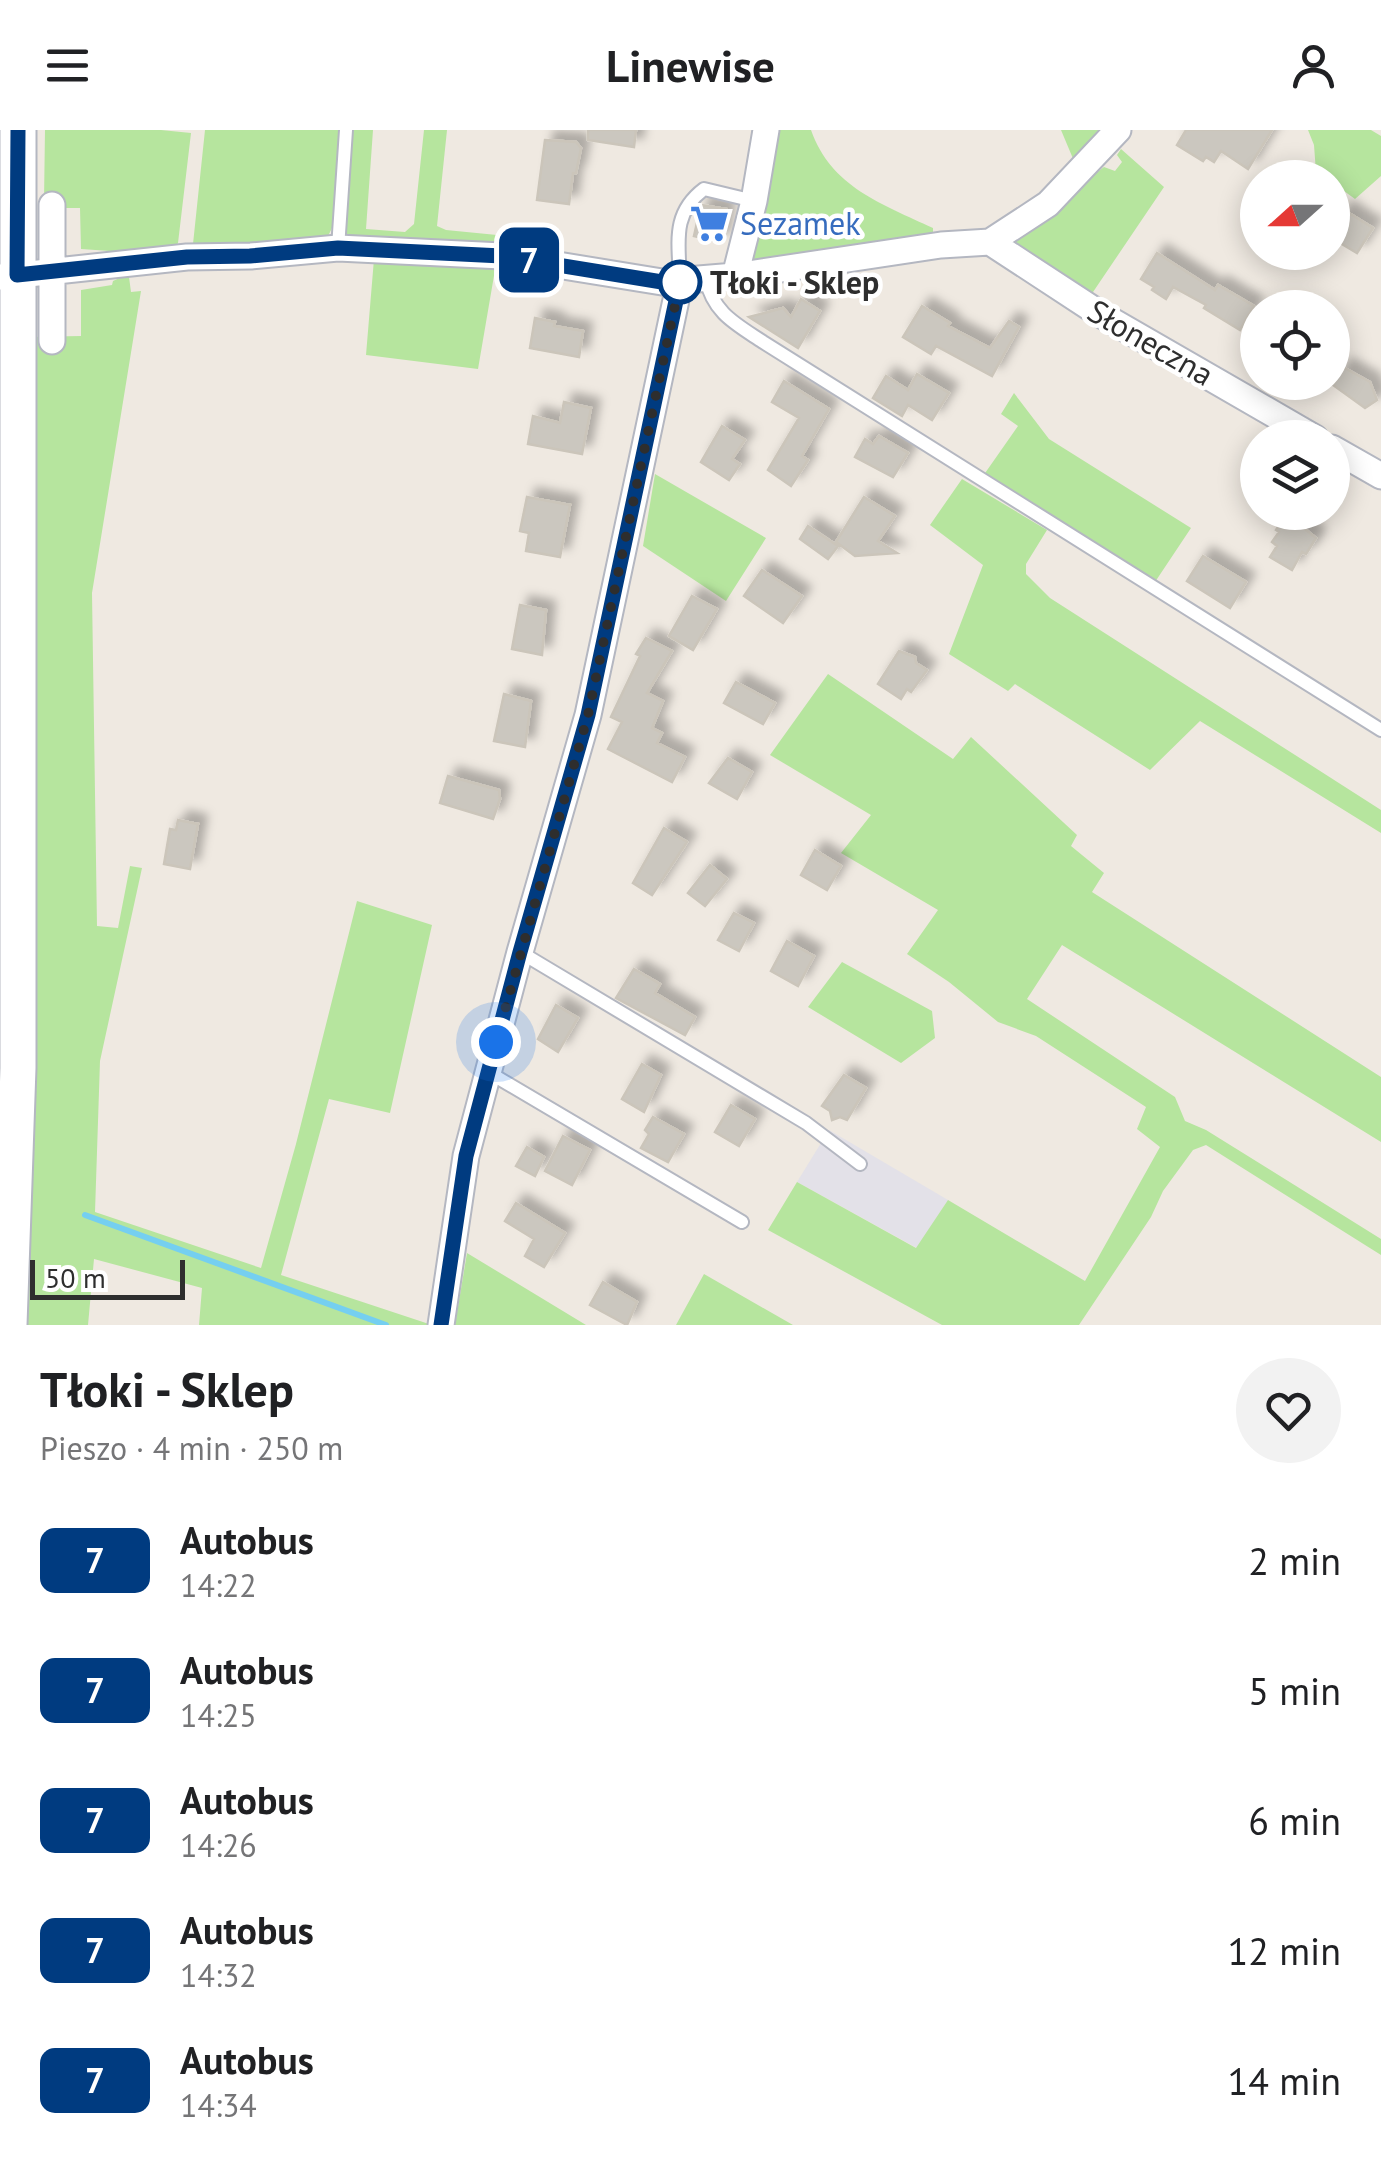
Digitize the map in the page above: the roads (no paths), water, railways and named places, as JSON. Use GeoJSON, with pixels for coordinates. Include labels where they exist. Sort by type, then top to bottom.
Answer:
{"type":"FeatureCollection","features":[{"type":"Feature","properties":{"kind":"street"},"geometry":{"type":"LineString","coordinates":[[9,1325],[18,1068],[8,276],[18,130]]}},
{"type":"Feature","properties":{"kind":"street"},"geometry":{"type":"LineString","coordinates":[[735,276],[754,201],[766,130]]}},
{"type":"Feature","properties":{"kind":"street"},"geometry":{"type":"LineString","coordinates":[[8,276],[187,257],[338,248],[502,256],[662,282],[735,276],[941,245],[990,242],[1048,204],[1118,130]]}},
{"type":"Feature","properties":{"kind":"street"},"geometry":{"type":"LineString","coordinates":[[52,204],[52,341]]}},
{"type":"Feature","properties":{"kind":"street","name":"Słoneczna"},"geometry":{"type":"LineString","coordinates":[[990,242],[1100,314],[1283,420]]}},
{"type":"Feature","properties":{"kind":"street"},"geometry":{"type":"LineString","coordinates":[[441,1325],[466,1156],[588,715],[693,280]]}},
{"type":"Feature","properties":{"kind":"street"},"geometry":{"type":"LineString","coordinates":[[1350,458],[1381,476]]}},
{"type":"Feature","properties":{"kind":"lane"},"geometry":{"type":"LineString","coordinates":[[338,248],[346,130]]}},
{"type":"Feature","properties":{"kind":"lane"},"geometry":{"type":"LineString","coordinates":[[754,201],[704,188],[686,202],[679,231],[693,280],[721,314],[1381,730]]}},
{"type":"Feature","properties":{"kind":"lane"},"geometry":{"type":"LineString","coordinates":[[520,952],[806,1123],[860,1164]]}},
{"type":"Feature","properties":{"kind":"lane"},"geometry":{"type":"LineString","coordinates":[[488,1072],[742,1222]]}},
{"type":"Feature","properties":{"kind":"waterway"},"geometry":{"type":"LineString","coordinates":[[85,1215],[386,1325]]}},
{"type":"Feature","properties":{"kind":"place","name":"Sezamek"},"geometry":{"type":"Point","coordinates":[710,223]}},
{"type":"Feature","properties":{"kind":"place","name":"Tłoki - Sklep"},"geometry":{"type":"Point","coordinates":[680,282]}}]}
